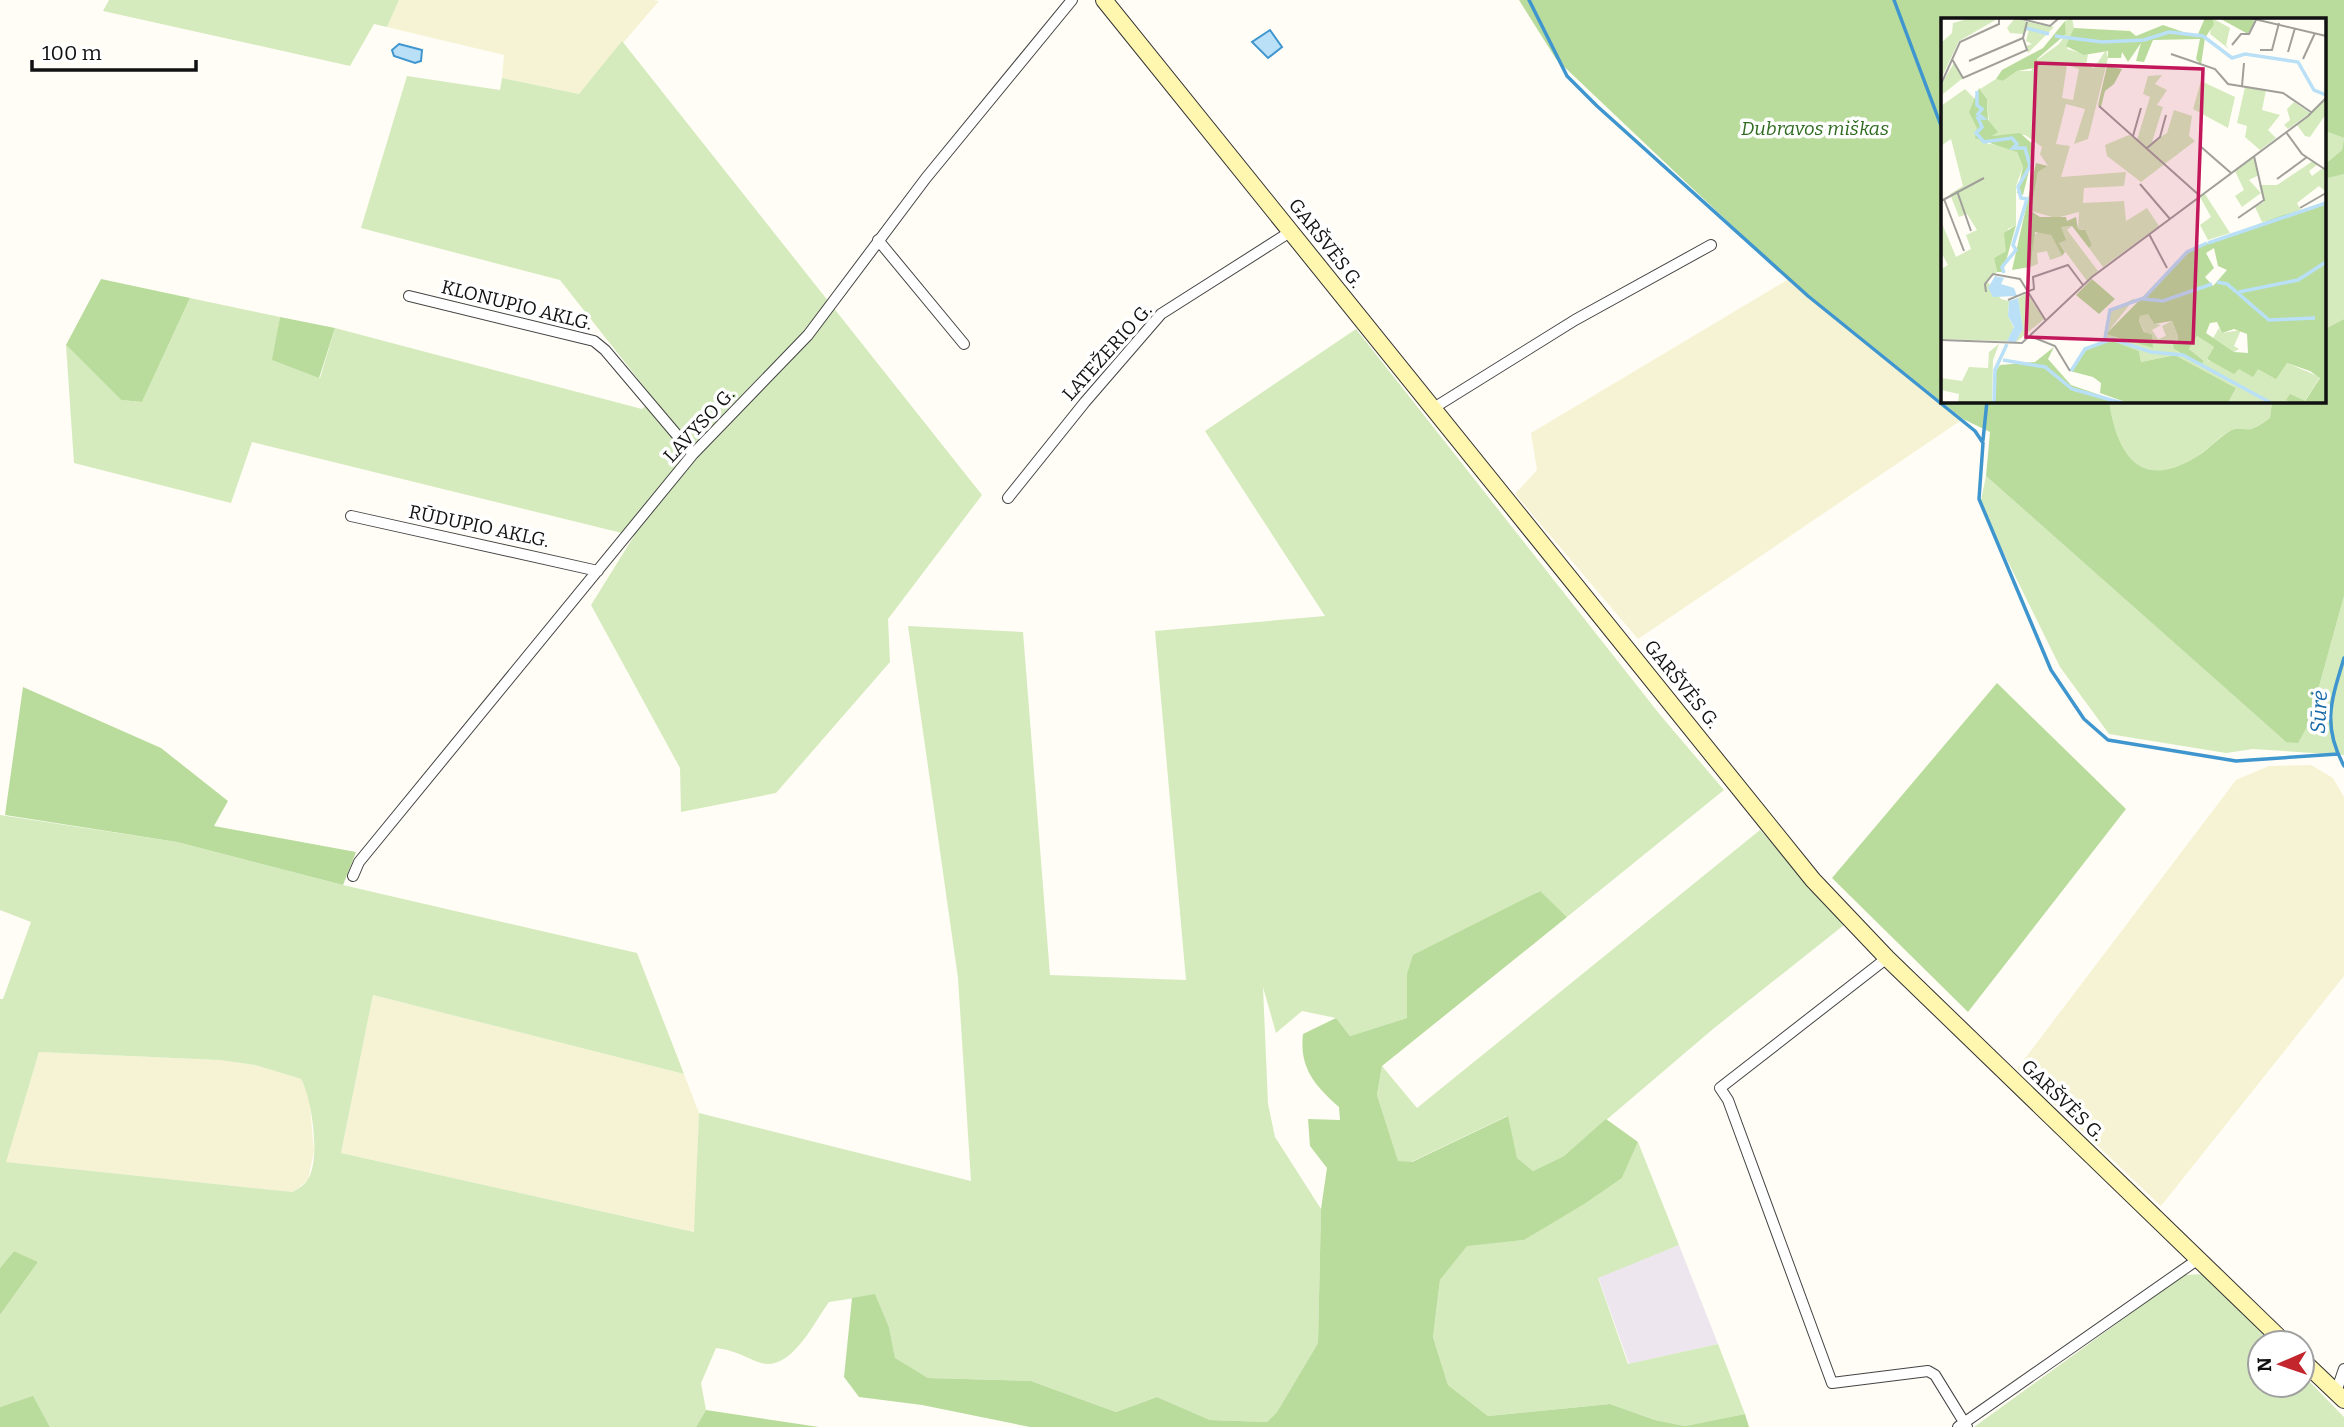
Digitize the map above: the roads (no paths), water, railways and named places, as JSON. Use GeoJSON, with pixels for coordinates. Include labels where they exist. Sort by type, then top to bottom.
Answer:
{"type":"FeatureCollection","features":[{"type":"Feature","properties":{"kind":"main road","name":"GARŠVĖS G."},"geometry":{"type":"LineString","coordinates":[[1104,0],[1813,880],[1887,958],[2270,1329]]}},
{"type":"Feature","properties":{"kind":"main road"},"geometry":{"type":"LineString","coordinates":[[2316,1373],[2340,1396]]}},
{"type":"Feature","properties":{"kind":"street","name":"LAVYSO G."},"geometry":{"type":"LineString","coordinates":[[353,876],[359,862],[693,454],[808,335],[878,240],[1072,0]]}},
{"type":"Feature","properties":{"kind":"street","name":"LATEŽERIO G."},"geometry":{"type":"LineString","coordinates":[[1007,498],[1161,314],[1290,232]]}},
{"type":"Feature","properties":{"kind":"street"},"geometry":{"type":"LineString","coordinates":[[878,240],[964,344]]}},
{"type":"Feature","properties":{"kind":"street"},"geometry":{"type":"LineString","coordinates":[[1432,410],[1575,320],[1711,245]]}},
{"type":"Feature","properties":{"kind":"street","name":"KLONUPIO AKLG."},"geometry":{"type":"LineString","coordinates":[[409,296],[594,341],[693,454]]}},
{"type":"Feature","properties":{"kind":"street","name":"RŪDUPIO AKLG."},"geometry":{"type":"LineString","coordinates":[[351,516],[598,571]]}},
{"type":"Feature","properties":{"kind":"street"},"geometry":{"type":"LineString","coordinates":[[1887,958],[1720,1088],[1728,1100],[1832,1383],[1928,1371],[1936,1376],[1963,1425],[2197,1259]]}},
{"type":"Feature","properties":{"kind":"street"},"geometry":{"type":"LineString","coordinates":[[2340,1396],[2344,1369]]}},
{"type":"Feature","properties":{"kind":"water"},"geometry":{"type":"Polygon","coordinates":[[[1270,30],[1282,47],[1268,58],[1252,42],[1270,30]]]}},
{"type":"Feature","properties":{"kind":"water"},"geometry":{"type":"Polygon","coordinates":[[[399,44],[422,50],[421,61],[415,63],[394,56],[392,50],[399,44]]]}},
{"type":"Feature","properties":{"kind":"waterway"},"geometry":{"type":"LineString","coordinates":[[1529,0],[1567,76],[1597,106],[1808,296],[1975,431],[1983,443],[1979,499],[2051,670],[2084,719],[2108,740],[2236,761],[2338,754]]}},
{"type":"Feature","properties":{"kind":"waterway"},"geometry":{"type":"LineString","coordinates":[[1894,0],[1941,126]]}},
{"type":"Feature","properties":{"kind":"waterway"},"geometry":{"type":"LineString","coordinates":[[1983,440],[1987,402]]}},
{"type":"Feature","properties":{"kind":"waterway","name":"Sūrė"},"geometry":{"type":"LineString","coordinates":[[2344,658],[2331,713],[2333,738],[2344,766]]}},
{"type":"Feature","properties":{"kind":"park label","name":"Dubravos miškas"},"geometry":{"type":"Point","coordinates":[1815,128]}}]}
